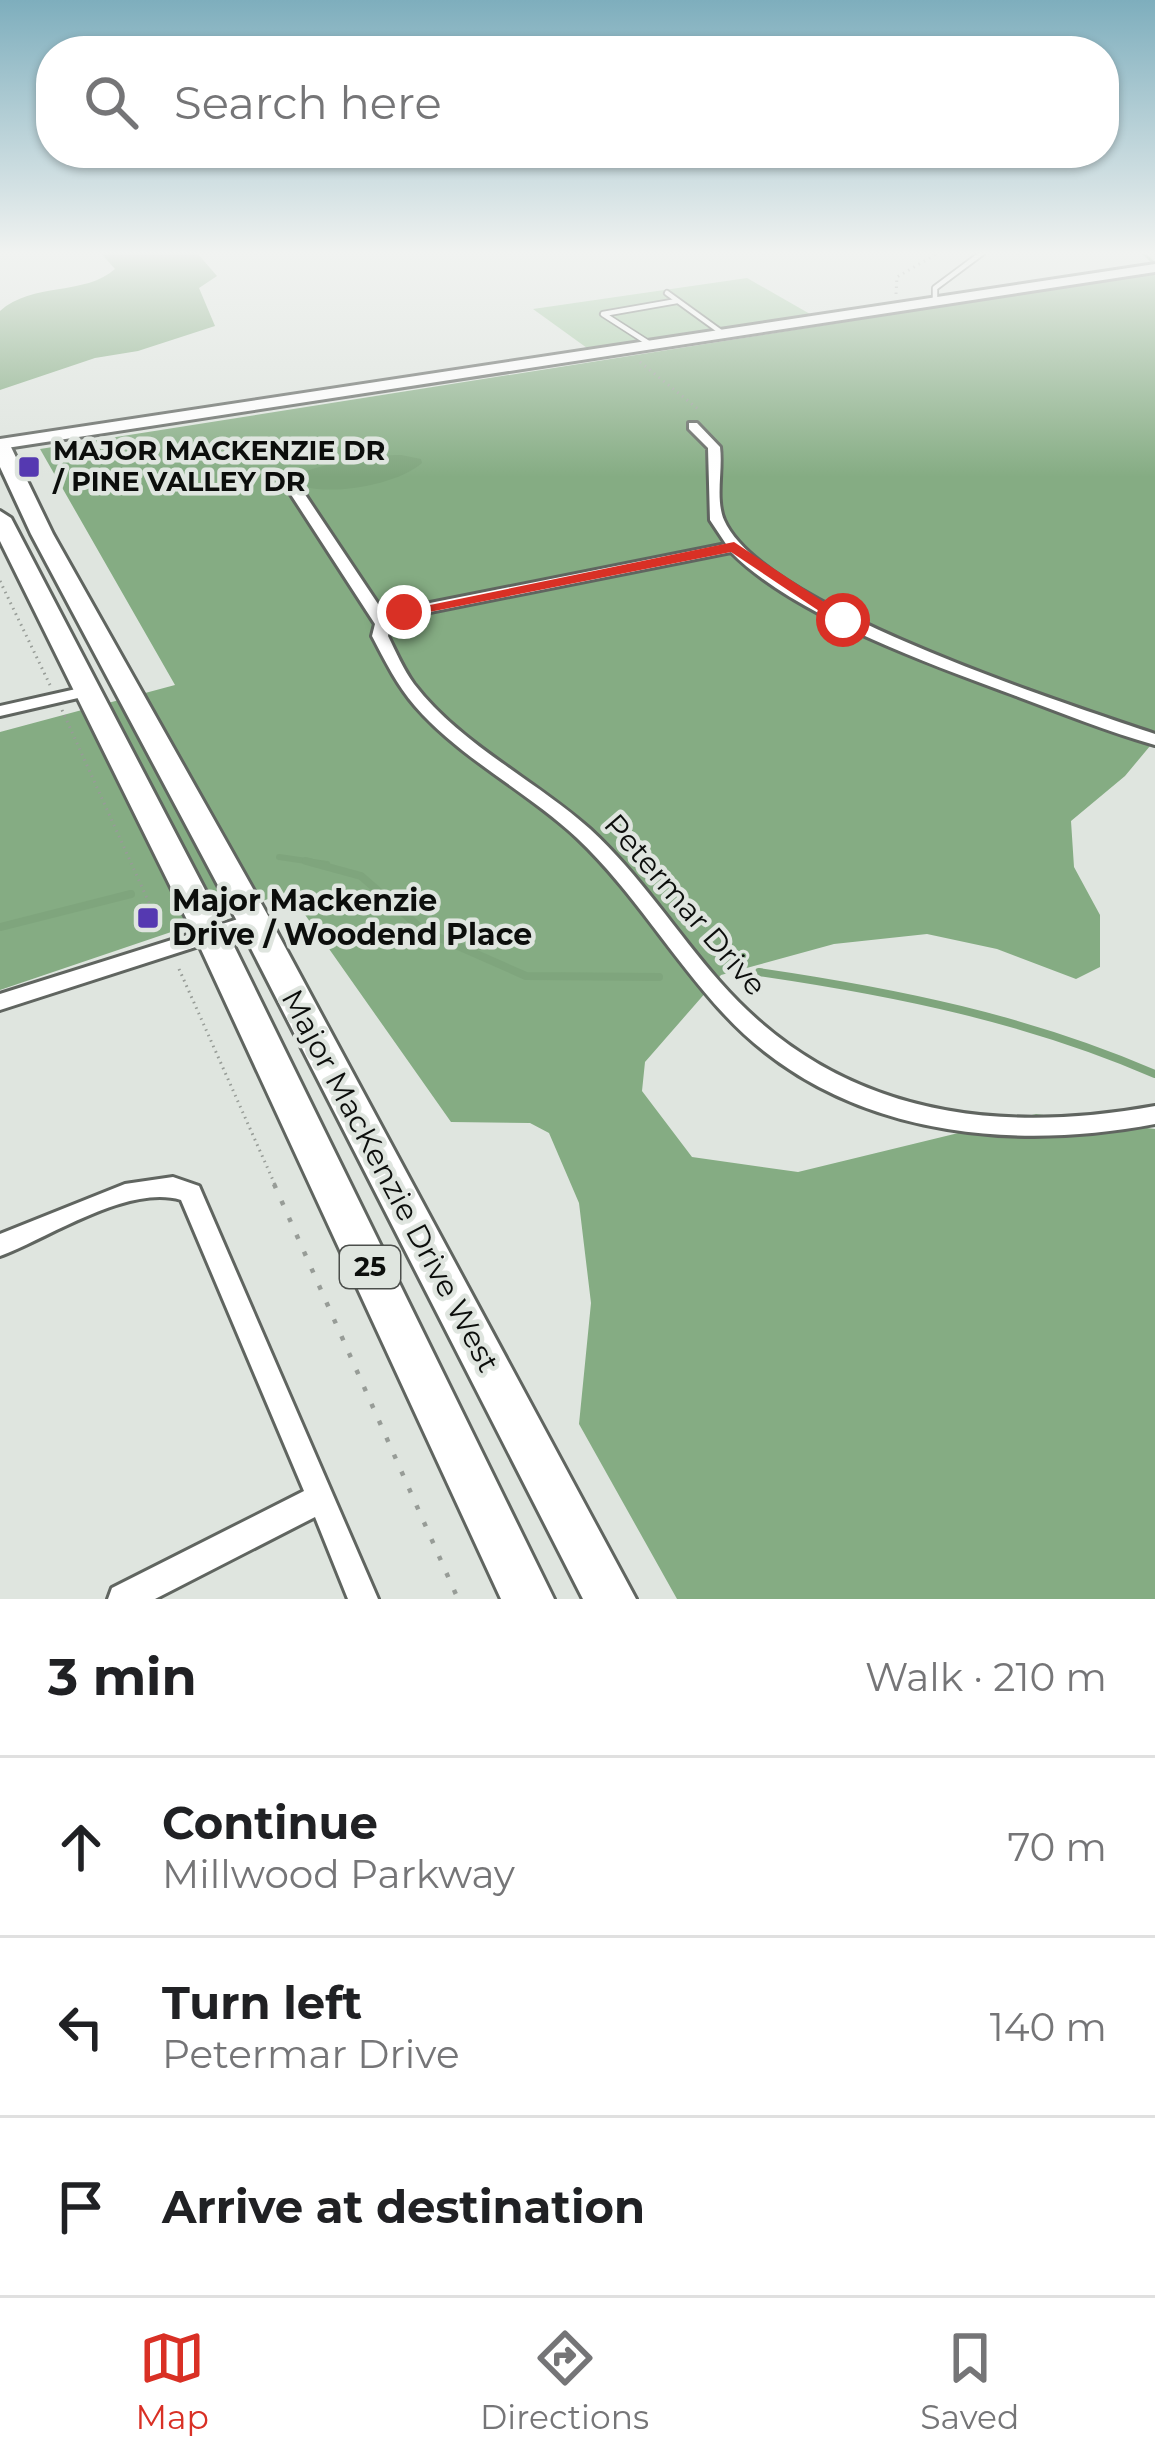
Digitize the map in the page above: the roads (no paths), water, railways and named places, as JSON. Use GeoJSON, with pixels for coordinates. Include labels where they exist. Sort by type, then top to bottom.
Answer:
{"type":"FeatureCollection","features":[{"type":"Feature","properties":{"kind":"main road","name":"Major MacKenzie Drive West"},"geometry":{"type":"LineString","coordinates":[[0,445],[233,928],[528,1599]]}},
{"type":"Feature","properties":{"kind":"main road","name":"Major MacKenzie Drive West"},"geometry":{"type":"LineString","coordinates":[[0,518],[71,696],[233,928],[610,1599]]}},
{"type":"Feature","properties":{"kind":"street"},"geometry":{"type":"LineString","coordinates":[[0,445],[773,328]]}},
{"type":"Feature","properties":{"kind":"street"},"geometry":{"type":"LineString","coordinates":[[694,426],[714,447],[717,521],[734,547],[843,620],[892,643],[1036,701],[1155,740]]}},
{"type":"Feature","properties":{"kind":"street","name":"Petermar Drive"},"geometry":{"type":"LineString","coordinates":[[297,493],[383,623],[380,636],[407,686],[511,779],[582,832],[748,1023],[804,1067],[909,1110],[1005,1130],[1059,1131],[1155,1115]]}},
{"type":"Feature","properties":{"kind":"street"},"geometry":{"type":"LineString","coordinates":[[383,623],[392,616],[434,605],[734,547]]}},
{"type":"Feature","properties":{"kind":"street"},"geometry":{"type":"LineString","coordinates":[[0,711],[71,696]]}},
{"type":"Feature","properties":{"kind":"street"},"geometry":{"type":"LineString","coordinates":[[0,1002],[233,928]]}},
{"type":"Feature","properties":{"kind":"street"},"geometry":{"type":"LineString","coordinates":[[0,1245],[140,1189],[176,1184],[190,1192],[363,1599]]}},
{"type":"Feature","properties":{"kind":"street"},"geometry":{"type":"LineString","coordinates":[[123,1599],[322,1498]]}},
{"type":"Feature","properties":{"kind":"lane"},"geometry":{"type":"LineString","coordinates":[[624,328],[653,346]]}},
{"type":"Feature","properties":{"kind":"lane"},"geometry":{"type":"LineString","coordinates":[[715,328],[725,335]]}},
{"type":"Feature","properties":{"kind":"waterway"},"geometry":{"type":"LineString","coordinates":[[279,857],[327,864]]}},
{"type":"Feature","properties":{"kind":"waterway"},"geometry":{"type":"LineString","coordinates":[[306,861],[361,876],[424,931],[526,976],[659,977]]}},
{"type":"Feature","properties":{"kind":"waterway"},"geometry":{"type":"LineString","coordinates":[[0,927],[131,894]]}},
{"type":"Feature","properties":{"kind":"waterway"},"geometry":{"type":"LineString","coordinates":[[759,972],[961,1010],[1059,1038],[1155,1074]]}},
{"type":"Feature","properties":{"kind":"place","name":"MAJOR MACKENZIE DR / PINE VALLEY DR"},"geometry":{"type":"Point","coordinates":[29,467]}},
{"type":"Feature","properties":{"kind":"place","name":"Major Mackenzie Drive / Woodend Place"},"geometry":{"type":"Point","coordinates":[148,918]}}]}
